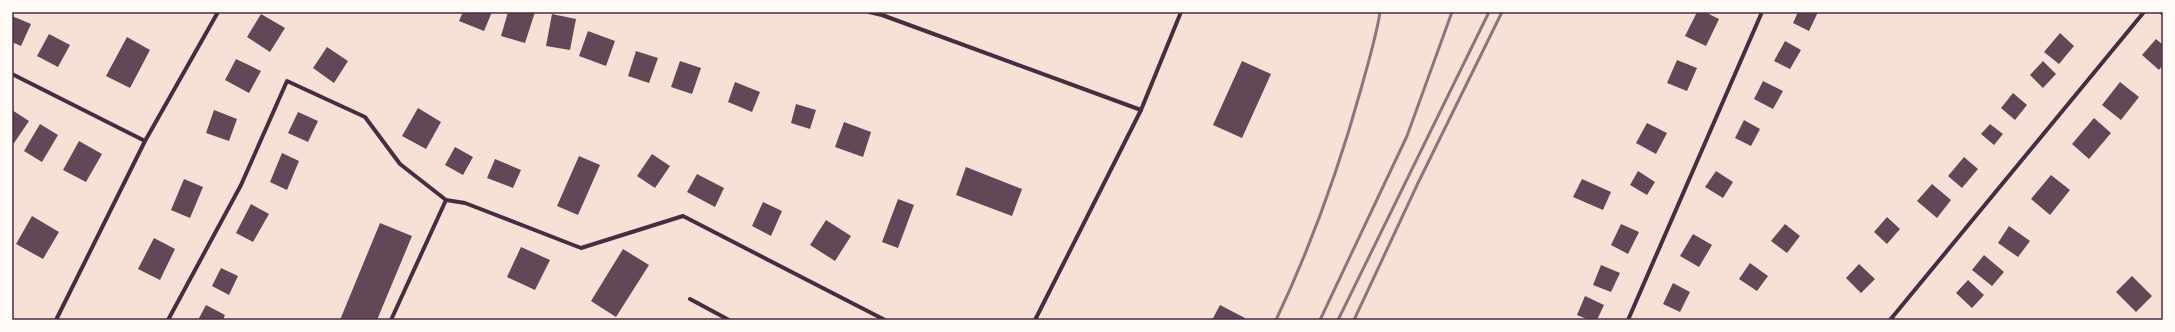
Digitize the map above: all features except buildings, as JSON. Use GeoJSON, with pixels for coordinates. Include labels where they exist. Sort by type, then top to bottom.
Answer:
{"type":"FeatureCollection","features":[{"type":"Feature","properties":{"kind":"street"},"geometry":{"type":"LineString","coordinates":[[56,320],[145,141],[218,12]]}},
{"type":"Feature","properties":{"kind":"street"},"geometry":{"type":"LineString","coordinates":[[870,12],[882,15],[1141,110]]}},
{"type":"Feature","properties":{"kind":"street"},"geometry":{"type":"LineString","coordinates":[[1035,320],[1141,110],[1181,12]]}},
{"type":"Feature","properties":{"kind":"street"},"geometry":{"type":"LineString","coordinates":[[1628,320],[1762,12]]}},
{"type":"Feature","properties":{"kind":"street"},"geometry":{"type":"LineString","coordinates":[[1890,320],[2144,12]]}},
{"type":"Feature","properties":{"kind":"street"},"geometry":{"type":"LineString","coordinates":[[12,74],[145,141]]}},
{"type":"Feature","properties":{"kind":"street"},"geometry":{"type":"LineString","coordinates":[[168,320],[241,185],[287,81],[365,117],[400,164],[446,200],[465,203],[581,248],[683,216],[885,320]]}},
{"type":"Feature","properties":{"kind":"street"},"geometry":{"type":"LineString","coordinates":[[391,320],[446,200]]}},
{"type":"Feature","properties":{"kind":"street"},"geometry":{"type":"LineString","coordinates":[[690,299],[729,320]]}},
{"type":"Feature","properties":{"kind":"railway"},"geometry":{"type":"LineString","coordinates":[[1276,320],[1301,264],[1334,177],[1361,89],[1380,12]]}},
{"type":"Feature","properties":{"kind":"railway"},"geometry":{"type":"LineString","coordinates":[[1320,320],[1407,136],[1452,12]]}},
{"type":"Feature","properties":{"kind":"railway"},"geometry":{"type":"LineString","coordinates":[[1338,320],[1489,12]]}},
{"type":"Feature","properties":{"kind":"railway"},"geometry":{"type":"LineString","coordinates":[[1354,320],[1418,183],[1502,12]]}}]}
